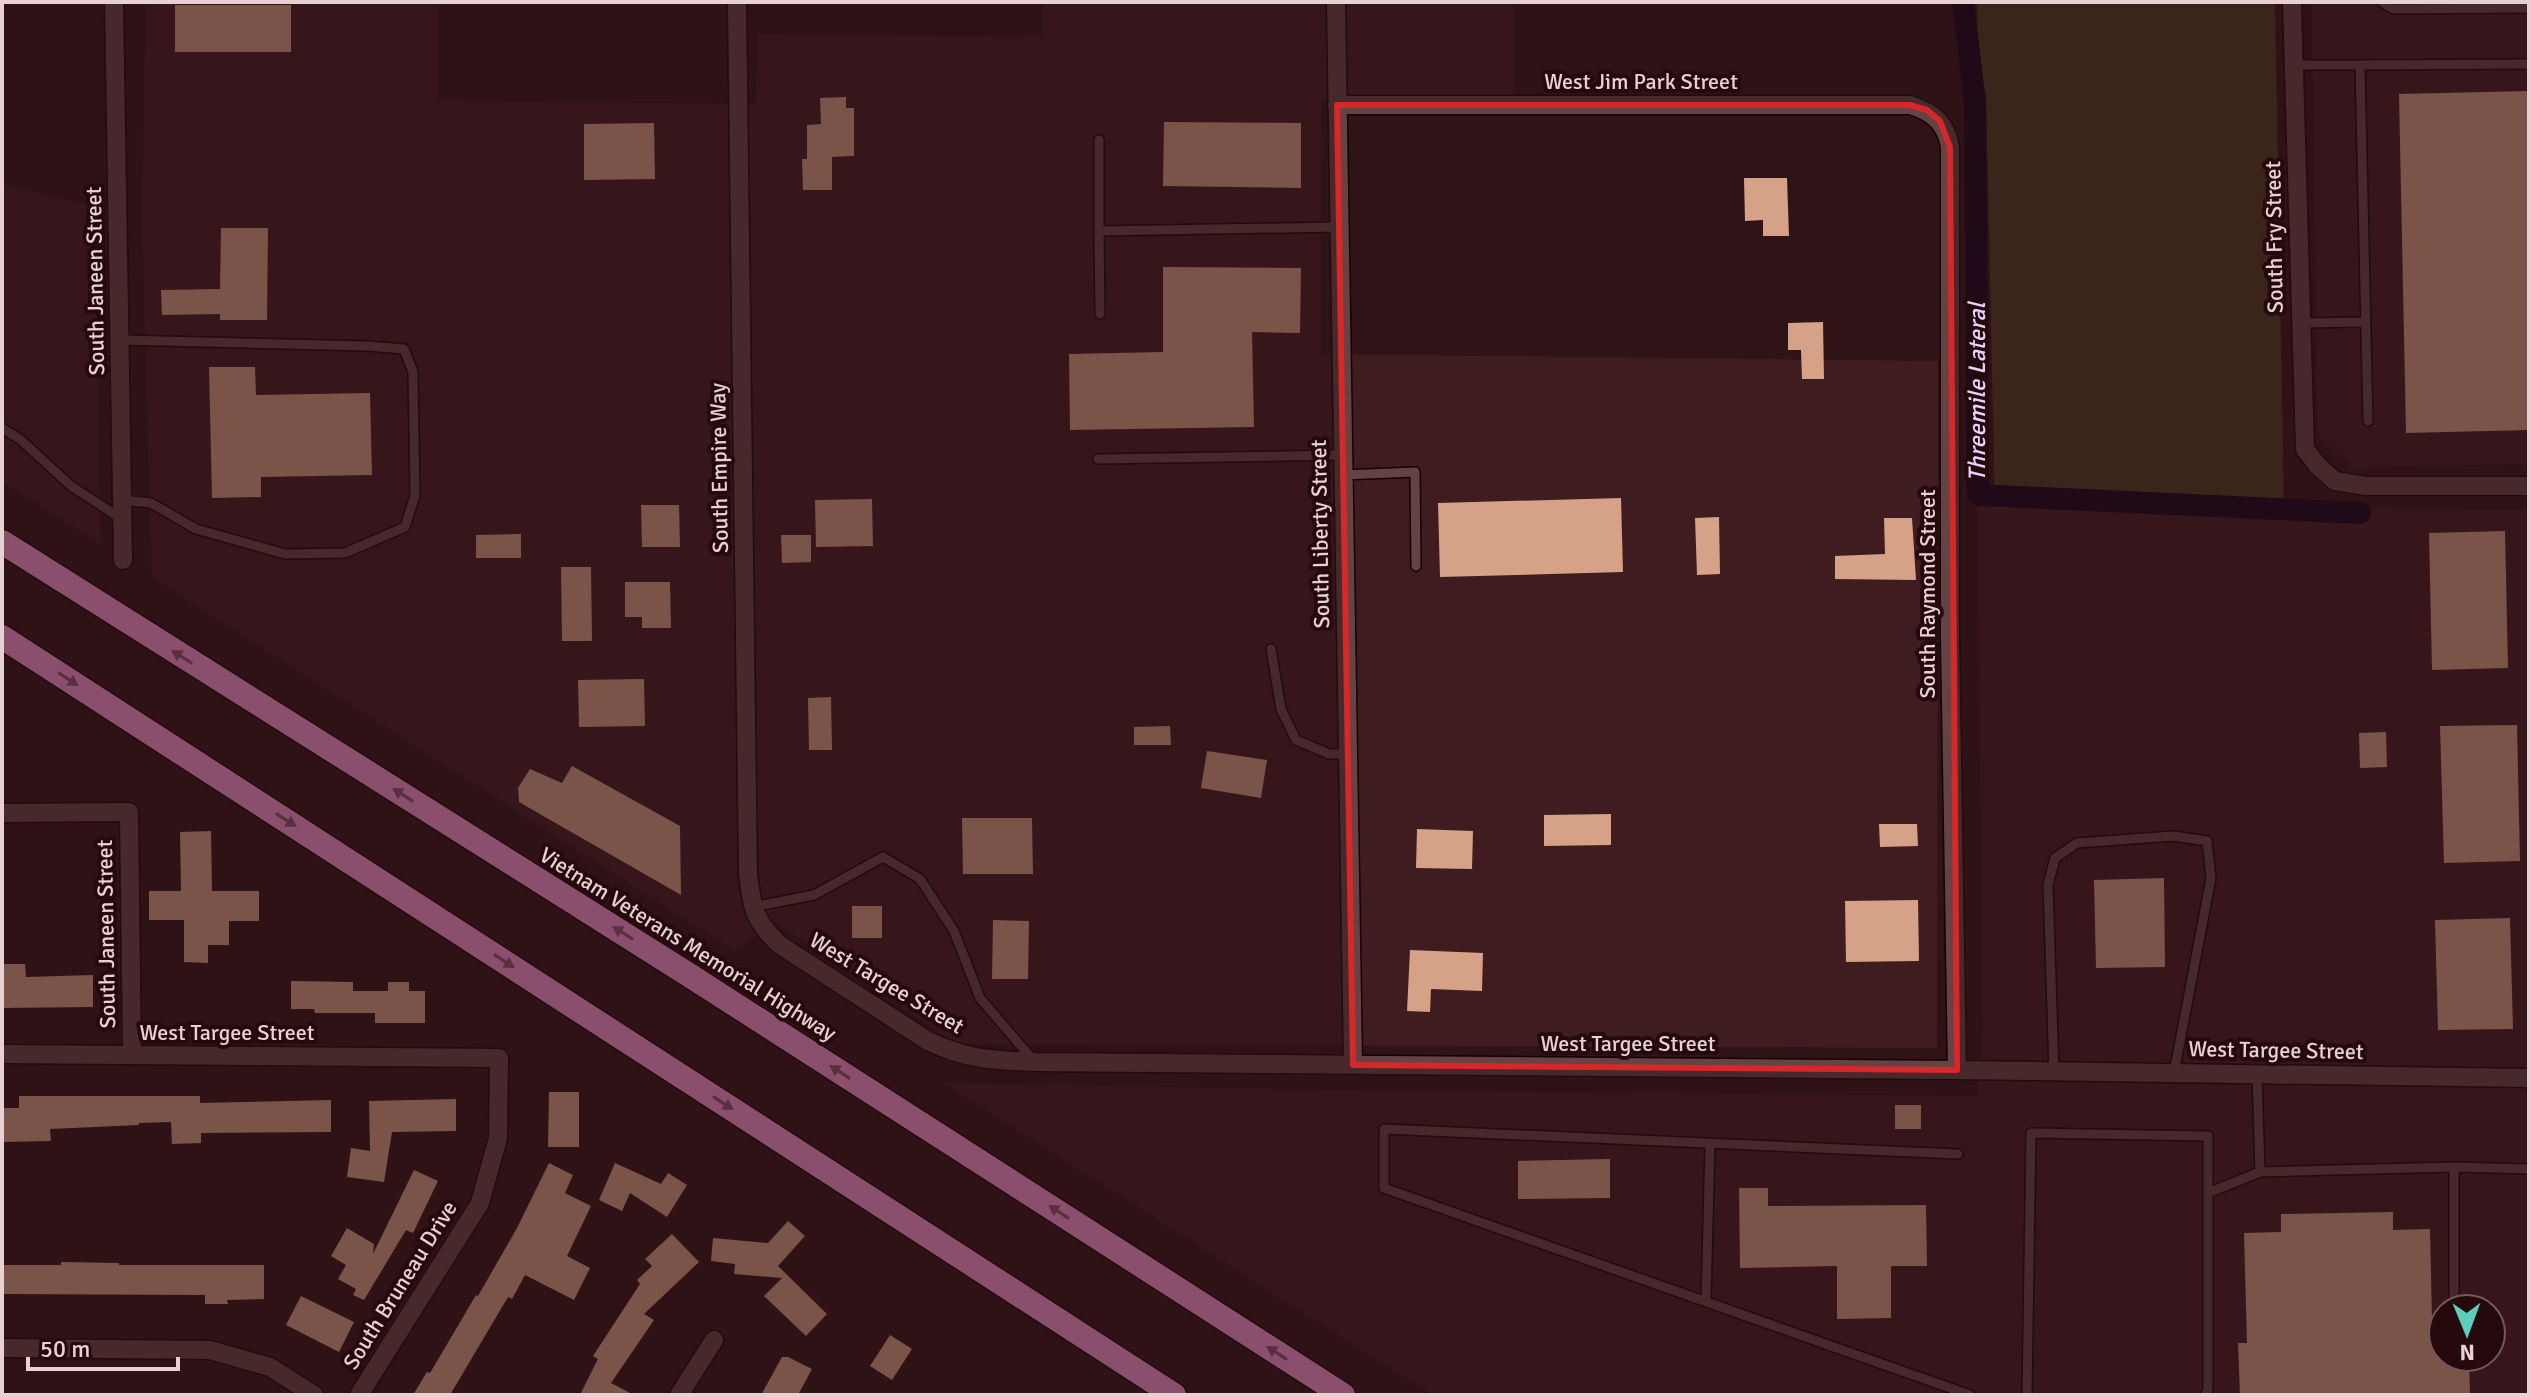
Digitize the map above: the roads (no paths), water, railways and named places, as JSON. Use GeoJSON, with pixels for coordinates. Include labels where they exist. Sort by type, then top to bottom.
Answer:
{"type":"FeatureCollection","features":[{"type":"Feature","properties":{"kind":"highway","name":"Vietnam Veterans Memorial Highway"},"geometry":{"type":"LineString","coordinates":[[2,542],[689,975],[1343,1395]]}},
{"type":"Feature","properties":{"kind":"highway"},"geometry":{"type":"LineString","coordinates":[[2,637],[1174,1395]]}},
{"type":"Feature","properties":{"kind":"street","name":"South Janeen Street"},"geometry":{"type":"LineString","coordinates":[[114,2],[123,560]]}},
{"type":"Feature","properties":{"kind":"street","name":"South Empire Way"},"geometry":{"type":"LineString","coordinates":[[737,2],[748,874],[752,907],[765,931]]}},
{"type":"Feature","properties":{"kind":"street","name":"South Liberty Street"},"geometry":{"type":"LineString","coordinates":[[1336,2],[1353,1065]]}},
{"type":"Feature","properties":{"kind":"street","name":"South Fry Street"},"geometry":{"type":"LineString","coordinates":[[2292,2],[2305,449],[2335,481],[2366,486],[2529,486]]}},
{"type":"Feature","properties":{"kind":"street","name":"West Jim Park Street"},"geometry":{"type":"LineString","coordinates":[[1337,105],[1910,105],[1927,110],[1940,121]]}},
{"type":"Feature","properties":{"kind":"street","name":"South Raymond Street"},"geometry":{"type":"LineString","coordinates":[[1940,121],[1948,134],[1950,147],[1950,638],[1957,1070]]}},
{"type":"Feature","properties":{"kind":"street","name":"South Janeen Street"},"geometry":{"type":"LineString","coordinates":[[2,813],[129,812],[132,1055]]}},
{"type":"Feature","properties":{"kind":"street","name":"West Targee Street"},"geometry":{"type":"LineString","coordinates":[[765,931],[799,959],[928,1041],[980,1060],[2529,1078]]}},
{"type":"Feature","properties":{"kind":"street","name":"West Targee Street"},"geometry":{"type":"LineString","coordinates":[[2,1054],[499,1058]]}},
{"type":"Feature","properties":{"kind":"street","name":"South Bruneau Drive"},"geometry":{"type":"LineString","coordinates":[[359,1395],[480,1203],[498,1138],[499,1058]]}},
{"type":"Feature","properties":{"kind":"street"},"geometry":{"type":"LineString","coordinates":[[679,1395],[714,1340]]}},
{"type":"Feature","properties":{"kind":"street"},"geometry":{"type":"LineString","coordinates":[[2,1348],[210,1350],[270,1367],[314,1395]]}},
{"type":"Feature","properties":{"kind":"lane"},"geometry":{"type":"LineString","coordinates":[[2382,2],[2393,9],[2529,8]]}},
{"type":"Feature","properties":{"kind":"lane"},"geometry":{"type":"LineString","coordinates":[[2294,65],[2529,64]]}},
{"type":"Feature","properties":{"kind":"lane"},"geometry":{"type":"LineString","coordinates":[[2360,65],[2368,421]]}},
{"type":"Feature","properties":{"kind":"lane"},"geometry":{"type":"LineString","coordinates":[[1099,140],[1100,314]]}},
{"type":"Feature","properties":{"kind":"lane"},"geometry":{"type":"LineString","coordinates":[[1099,231],[1339,227]]}},
{"type":"Feature","properties":{"kind":"lane"},"geometry":{"type":"LineString","coordinates":[[2300,323],[2366,322]]}},
{"type":"Feature","properties":{"kind":"lane"},"geometry":{"type":"LineString","coordinates":[[120,340],[404,349],[413,372],[415,496],[405,527],[345,553],[285,554],[196,529],[151,503],[122,500]]}},
{"type":"Feature","properties":{"kind":"lane"},"geometry":{"type":"LineString","coordinates":[[2,428],[21,440],[71,486],[122,519]]}},
{"type":"Feature","properties":{"kind":"lane"},"geometry":{"type":"LineString","coordinates":[[1098,459],[1343,455]]}},
{"type":"Feature","properties":{"kind":"lane"},"geometry":{"type":"LineString","coordinates":[[1343,475],[1415,472],[1416,566]]}},
{"type":"Feature","properties":{"kind":"lane"},"geometry":{"type":"LineString","coordinates":[[1271,649],[1281,709],[1296,740],[1329,754],[1348,754]]}},
{"type":"Feature","properties":{"kind":"lane"},"geometry":{"type":"LineString","coordinates":[[2054,1071],[2048,885],[2055,858],[2077,843],[2173,836],[2207,841],[2211,878],[2174,1073]]}},
{"type":"Feature","properties":{"kind":"lane"},"geometry":{"type":"LineString","coordinates":[[752,907],[814,895],[883,857],[920,879],[954,931],[980,998],[1035,1062]]}},
{"type":"Feature","properties":{"kind":"lane"},"geometry":{"type":"LineString","coordinates":[[2257,1074],[2260,1172]]}},
{"type":"Feature","properties":{"kind":"lane"},"geometry":{"type":"LineString","coordinates":[[1958,1154],[1384,1129],[1384,1188],[1970,1395]]}},
{"type":"Feature","properties":{"kind":"lane"},"geometry":{"type":"LineString","coordinates":[[2027,1395],[2031,1133],[2208,1136],[2208,1390],[2205,1395]]}},
{"type":"Feature","properties":{"kind":"lane"},"geometry":{"type":"LineString","coordinates":[[1706,1302],[1710,1143]]}},
{"type":"Feature","properties":{"kind":"lane"},"geometry":{"type":"LineString","coordinates":[[2454,1167],[2454,1293]]}},
{"type":"Feature","properties":{"kind":"lane"},"geometry":{"type":"LineString","coordinates":[[2208,1193],[2260,1172],[2454,1167],[2529,1169]]}},
{"type":"Feature","properties":{"kind":"waterway","name":"Threemile Lateral"},"geometry":{"type":"LineString","coordinates":[[1963,2],[1975,104],[1978,495],[2360,513]]}}]}
